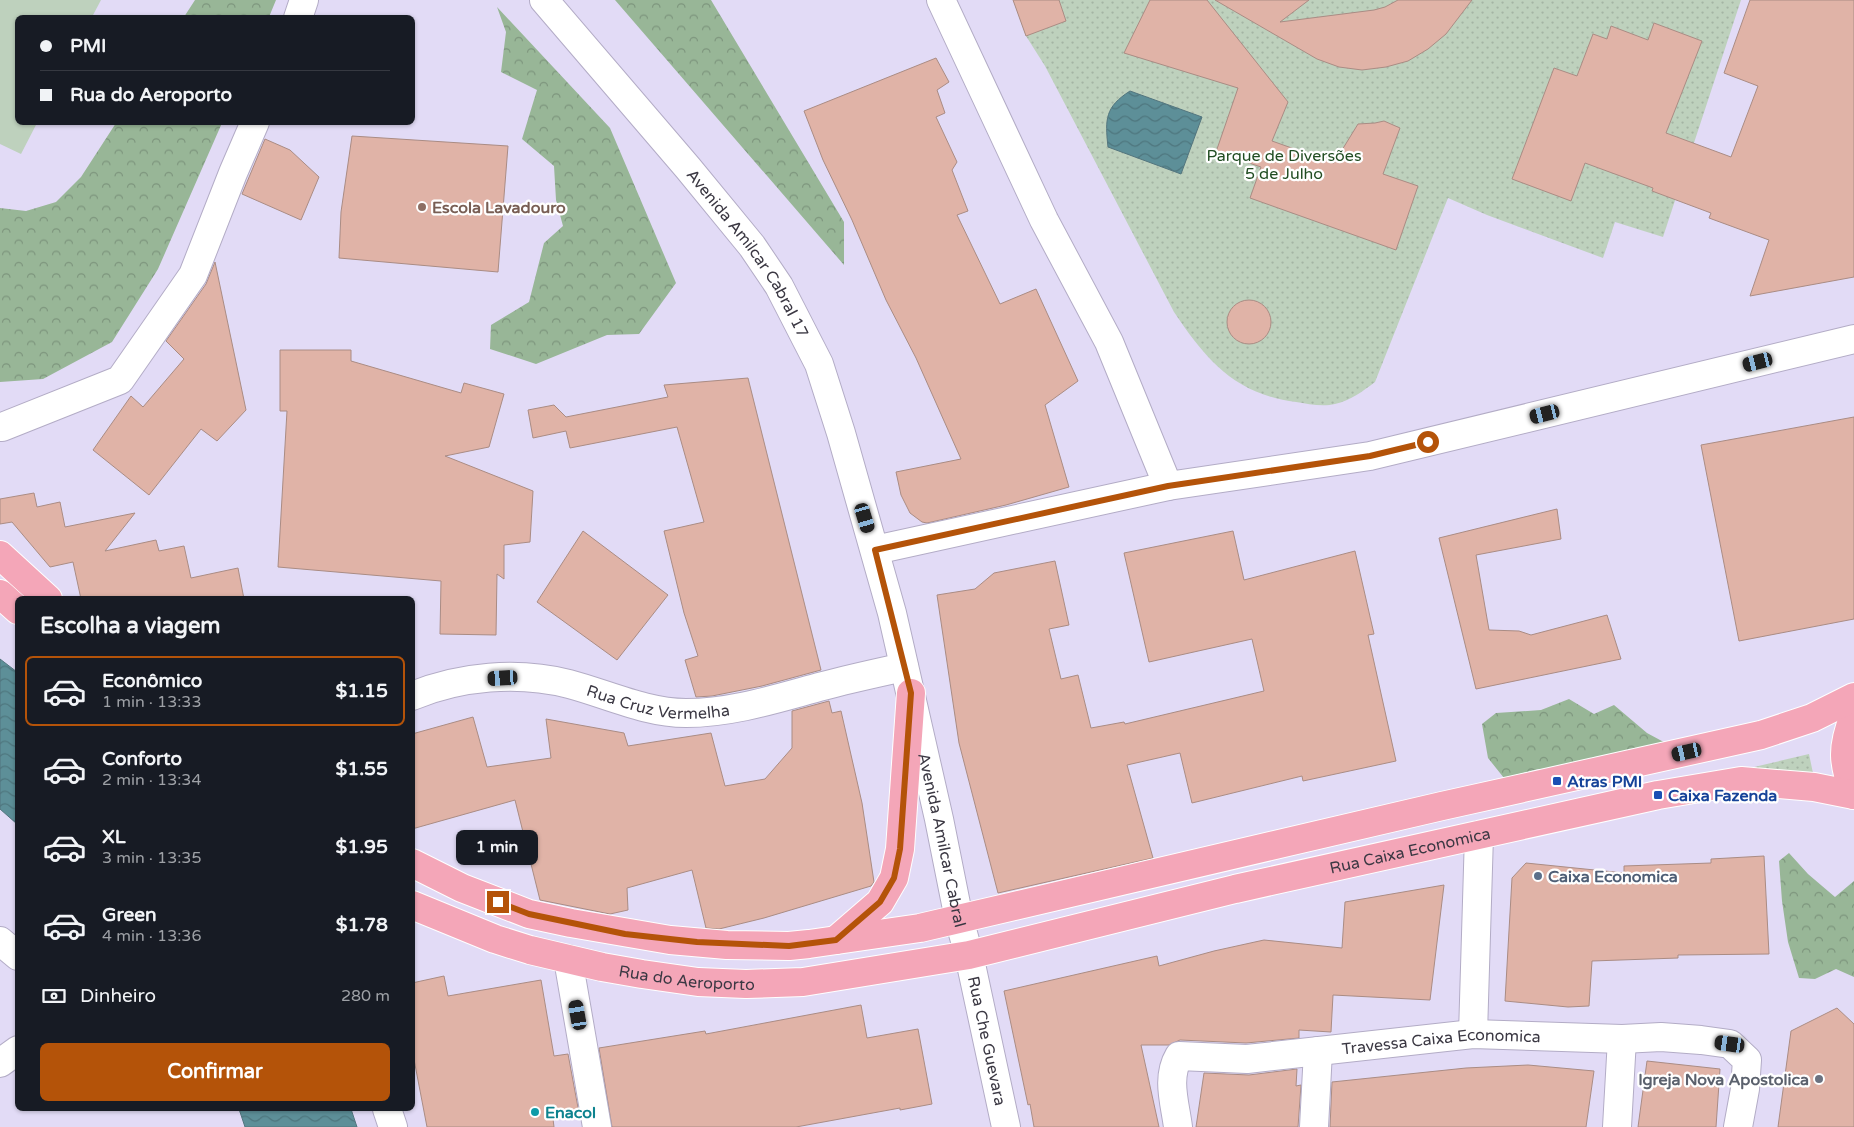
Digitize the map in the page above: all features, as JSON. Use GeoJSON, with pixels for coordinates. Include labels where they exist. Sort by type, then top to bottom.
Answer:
{"type":"FeatureCollection","features":[{"type":"Feature","properties":{"kind":"main road"},"geometry":{"type":"LineString","coordinates":[[0,556],[45,596]]}},
{"type":"Feature","properties":{"kind":"main road"},"geometry":{"type":"LineString","coordinates":[[0,594],[15,607]]}},
{"type":"Feature","properties":{"kind":"main road"},"geometry":{"type":"LineString","coordinates":[[836,940],[880,902],[894,878],[900,849],[907,680]]}},
{"type":"Feature","properties":{"kind":"main road","name":"Rua do Aeroporto"},"geometry":{"type":"LineString","coordinates":[[415,864],[462,888],[529,914],[625,934],[670,940],[727,945],[789,946],[920,928],[1442,806],[1761,735],[1812,718],[1854,697]]}},
{"type":"Feature","properties":{"kind":"main road"},"geometry":{"type":"LineString","coordinates":[[1854,716],[1846,736],[1845,766],[1854,795]]}},
{"type":"Feature","properties":{"kind":"main road","name":"Rua Caixa Economica"},"geometry":{"type":"LineString","coordinates":[[969,956],[1235,889],[1658,795],[1741,780],[1798,785],[1854,795]]}},
{"type":"Feature","properties":{"kind":"main road","name":"Rua do Aeroporto"},"geometry":{"type":"LineString","coordinates":[[415,906],[495,939],[568,959],[642,974],[698,982],[766,984],[803,982],[969,956]]}},
{"type":"Feature","properties":{"kind":"street"},"geometry":{"type":"LineString","coordinates":[[299,15],[304,0]]}},
{"type":"Feature","properties":{"kind":"street","name":"Avenida Amilcar Cabral 17"},"geometry":{"type":"LineString","coordinates":[[544,0],[688,168],[752,246],[779,286],[819,364],[875,550]]}},
{"type":"Feature","properties":{"kind":"street"},"geometry":{"type":"LineString","coordinates":[[941,0],[1044,220],[1109,342],[1168,486]]}},
{"type":"Feature","properties":{"kind":"street"},"geometry":{"type":"LineString","coordinates":[[2,426],[120,380],[193,275],[232,173],[254,125]]}},
{"type":"Feature","properties":{"kind":"street"},"geometry":{"type":"LineString","coordinates":[[875,550],[1168,486],[1370,456],[1854,339]]}},
{"type":"Feature","properties":{"kind":"street","name":"Avenida Amilcar Cabral"},"geometry":{"type":"LineString","coordinates":[[875,550],[892,613],[959,919],[969,956]]}},
{"type":"Feature","properties":{"kind":"street","name":"Rua Cruz Vermelha"},"geometry":{"type":"LineString","coordinates":[[415,695],[470,679],[534,679],[567,684],[654,710],[684,714],[743,707],[826,685],[907,680]]}},
{"type":"Feature","properties":{"kind":"street"},"geometry":{"type":"LineString","coordinates":[[1472,1034],[1478,835]]}},
{"type":"Feature","properties":{"kind":"street"},"geometry":{"type":"LineString","coordinates":[[0,941],[15,954]]}},
{"type":"Feature","properties":{"kind":"street","name":"Rua Che Guevara"},"geometry":{"type":"LineString","coordinates":[[969,956],[1006,1127]]}},
{"type":"Feature","properties":{"kind":"street"},"geometry":{"type":"LineString","coordinates":[[568,959],[597,1127]]}},
{"type":"Feature","properties":{"kind":"street","name":"Travessa Caixa Economica"},"geometry":{"type":"LineString","coordinates":[[1178,1127],[1171,1081],[1179,1056],[1247,1059],[1472,1034],[1622,1039],[1661,1037],[1730,1044],[1747,1060],[1745,1089],[1738,1127]]}},
{"type":"Feature","properties":{"kind":"street"},"geometry":{"type":"LineString","coordinates":[[1617,1127],[1622,1039]]}},
{"type":"Feature","properties":{"kind":"street"},"geometry":{"type":"LineString","coordinates":[[1314,1127],[1318,1051]]}},
{"type":"Feature","properties":{"kind":"street"},"geometry":{"type":"LineString","coordinates":[[0,1063],[15,1052]]}},
{"type":"Feature","properties":{"kind":"street"},"geometry":{"type":"LineString","coordinates":[[388,1111],[393,1127]]}},
{"type":"Feature","properties":{"kind":"green space"},"geometry":{"type":"Polygon","coordinates":[[[0,0],[101,0],[93,15],[15,15],[15,125],[36,125],[21,154],[0,144],[0,0]]]}},
{"type":"Feature","properties":{"kind":"green space"},"geometry":{"type":"Polygon","coordinates":[[[195,0],[276,0],[270,15],[185,15],[195,0]]]}},
{"type":"Feature","properties":{"kind":"green space"},"geometry":{"type":"Polygon","coordinates":[[[615,0],[711,0],[844,222],[844,265],[615,0]]]}},
{"type":"Feature","properties":{"kind":"green space","name":"Parque de Diversões 5 de Julho"},"geometry":{"type":"Polygon","coordinates":[[[1013,0],[1741,0],[1663,237],[1615,222],[1603,258],[1487,215],[1448,198],[1375,382],[1346,401],[1326,405],[1275,398],[1256,391],[1239,383],[1224,372],[1198,346],[1174,312],[1045,66],[1026,36],[1013,0]]]}},
{"type":"Feature","properties":{"kind":"green space"},"geometry":{"type":"Polygon","coordinates":[[[497,7],[610,128],[676,283],[639,334],[607,335],[536,364],[490,349],[491,325],[529,302],[544,243],[563,226],[556,200],[554,166],[522,139],[537,90],[501,72],[506,32],[497,7]]]}},
{"type":"Feature","properties":{"kind":"green space"},"geometry":{"type":"Polygon","coordinates":[[[115,125],[221,125],[158,269],[112,342],[43,379],[0,382],[0,208],[26,211],[56,202],[81,177],[115,125]]]}},
{"type":"Feature","properties":{"kind":"green space"},"geometry":{"type":"Polygon","coordinates":[[[1569,699],[1594,714],[1614,705],[1647,733],[1673,747],[1561,785],[1539,769],[1504,778],[1488,758],[1482,724],[1496,713],[1541,710],[1569,699]]]}},
{"type":"Feature","properties":{"kind":"green space"},"geometry":{"type":"Polygon","coordinates":[[[1809,754],[1814,778],[1729,773],[1809,754]]]}},
{"type":"Feature","properties":{"kind":"green space"},"geometry":{"type":"Polygon","coordinates":[[[1789,853],[1808,874],[1835,897],[1854,881],[1854,977],[1836,969],[1815,979],[1799,978],[1788,942],[1782,901],[1779,861],[1789,853]]]}},
{"type":"Feature","properties":{"kind":"water"},"geometry":{"type":"Polygon","coordinates":[[[1130,91],[1202,117],[1181,174],[1108,147],[1108,114],[1111,108],[1130,91]]]}},
{"type":"Feature","properties":{"kind":"water"},"geometry":{"type":"Polygon","coordinates":[[[0,659],[15,670],[15,822],[0,809],[0,659]]]}},
{"type":"Feature","properties":{"kind":"water"},"geometry":{"type":"Polygon","coordinates":[[[240,1111],[352,1111],[357,1127],[245,1127],[240,1111]]]}},
{"type":"Feature","properties":{"kind":"building"},"geometry":{"type":"Polygon","coordinates":[[[1013,0],[1059,0],[1066,21],[1026,36],[1013,0]]]}},
{"type":"Feature","properties":{"kind":"building"},"geometry":{"type":"Polygon","coordinates":[[[1150,0],[1207,0],[1288,102],[1272,141],[1334,163],[1358,124],[1384,121],[1400,128],[1383,174],[1418,186],[1396,250],[1250,198],[1261,167],[1216,152],[1238,88],[1124,53],[1150,0]]]}},
{"type":"Feature","properties":{"kind":"building"},"geometry":{"type":"Polygon","coordinates":[[[1215,0],[1309,0],[1280,22],[1374,10],[1398,0],[1472,0],[1446,34],[1428,49],[1408,61],[1386,67],[1362,70],[1339,67],[1317,59],[1215,0]]]}},
{"type":"Feature","properties":{"kind":"building"},"geometry":{"type":"Polygon","coordinates":[[[1750,0],[1854,0],[1854,277],[1750,296],[1769,240],[1709,218],[1711,213],[1652,191],[1653,188],[1585,163],[1571,201],[1512,179],[1554,68],[1577,76],[1593,34],[1607,39],[1611,26],[1648,40],[1654,23],[1702,41],[1666,133],[1731,157],[1758,86],[1724,73],[1750,0]]]}},
{"type":"Feature","properties":{"kind":"building"},"geometry":{"type":"Polygon","coordinates":[[[936,58],[949,82],[937,90],[945,113],[936,117],[957,162],[952,170],[968,211],[957,215],[1000,304],[1036,289],[1078,381],[1045,405],[1069,487],[1006,505],[927,523],[922,522],[910,513],[901,495],[896,472],[961,459],[916,358],[886,300],[852,220],[823,160],[804,111],[936,58]]]}},
{"type":"Feature","properties":{"kind":"building","name":"Escola Lavadouro"},"geometry":{"type":"Polygon","coordinates":[[[352,136],[508,146],[498,272],[339,258],[341,212],[352,136]]]}},
{"type":"Feature","properties":{"kind":"building"},"geometry":{"type":"Polygon","coordinates":[[[265,139],[290,150],[319,177],[301,220],[242,194],[265,139]]]}},
{"type":"Feature","properties":{"kind":"building"},"geometry":{"type":"Polygon","coordinates":[[[215,262],[246,410],[217,441],[201,429],[149,495],[93,450],[131,396],[143,407],[184,359],[166,341],[206,284],[215,262]]]}},
{"type":"Feature","properties":{"kind":"building"},"geometry":{"type":"Polygon","coordinates":[[[1245,300],[1253,300],[1265,306],[1271,322],[1265,338],[1253,344],[1245,344],[1233,338],[1227,326],[1227,318],[1233,306],[1245,300]]]}},
{"type":"Feature","properties":{"kind":"building"},"geometry":{"type":"Polygon","coordinates":[[[280,350],[351,350],[351,361],[461,393],[464,383],[504,394],[489,447],[445,456],[533,491],[530,542],[504,545],[504,579],[497,574],[496,635],[440,634],[441,581],[278,567],[287,411],[280,411],[280,350]]]}},
{"type":"Feature","properties":{"kind":"building"},"geometry":{"type":"Polygon","coordinates":[[[748,378],[821,670],[762,686],[712,696],[696,697],[685,660],[698,656],[684,613],[664,531],[704,522],[677,427],[570,448],[566,431],[533,438],[528,410],[554,405],[566,417],[668,397],[664,385],[748,378]]]}},
{"type":"Feature","properties":{"kind":"building"},"geometry":{"type":"Polygon","coordinates":[[[1854,417],[1854,619],[1739,641],[1701,445],[1854,417]]]}},
{"type":"Feature","properties":{"kind":"building"},"geometry":{"type":"Polygon","coordinates":[[[34,493],[37,507],[60,502],[65,527],[135,513],[105,551],[156,540],[159,551],[184,546],[191,578],[238,568],[243,596],[80,596],[73,562],[50,567],[12,522],[0,524],[0,499],[34,493]]]}},
{"type":"Feature","properties":{"kind":"building"},"geometry":{"type":"Polygon","coordinates":[[[1557,509],[1561,539],[1476,555],[1489,630],[1519,631],[1531,635],[1607,615],[1621,659],[1476,689],[1439,538],[1557,509]]]}},
{"type":"Feature","properties":{"kind":"building"},"geometry":{"type":"Polygon","coordinates":[[[583,531],[668,595],[617,660],[537,602],[583,531]]]}},
{"type":"Feature","properties":{"kind":"building"},"geometry":{"type":"Polygon","coordinates":[[[1233,531],[1244,580],[1355,551],[1374,634],[1368,635],[1396,761],[1303,781],[1302,776],[1192,803],[1180,753],[1127,765],[1153,858],[998,893],[959,743],[937,595],[975,589],[994,573],[1055,561],[1069,625],[1049,629],[1061,679],[1078,675],[1091,728],[1124,722],[1125,724],[1264,691],[1252,639],[1149,662],[1124,553],[1233,531]]]}},
{"type":"Feature","properties":{"kind":"building"},"geometry":{"type":"Polygon","coordinates":[[[829,701],[832,713],[841,711],[862,803],[874,882],[871,886],[764,918],[719,929],[706,928],[692,870],[627,888],[628,910],[610,914],[540,900],[515,800],[415,828],[415,733],[473,717],[487,767],[551,758],[546,719],[624,733],[628,746],[711,733],[725,786],[765,779],[792,748],[792,711],[829,701]]]}},
{"type":"Feature","properties":{"kind":"building"},"geometry":{"type":"Polygon","coordinates":[[[1764,856],[1769,954],[1678,955],[1678,958],[1592,961],[1589,1006],[1568,1007],[1505,1001],[1512,878],[1526,863],[1624,873],[1624,866],[1711,863],[1711,859],[1764,856]]]}},
{"type":"Feature","properties":{"kind":"building"},"geometry":{"type":"Polygon","coordinates":[[[1444,885],[1430,1000],[1333,995],[1331,1032],[1299,1030],[1299,1038],[1246,1043],[1180,1040],[1169,1045],[1141,1045],[1159,1127],[1034,1127],[1004,991],[1157,956],[1159,966],[1264,940],[1342,948],[1345,902],[1444,885]]]}},
{"type":"Feature","properties":{"kind":"building"},"geometry":{"type":"Polygon","coordinates":[[[444,976],[448,996],[541,980],[554,1056],[568,1054],[579,1113],[553,1119],[554,1127],[427,1127],[415,1065],[415,982],[444,976]]]}},
{"type":"Feature","properties":{"kind":"building"},"geometry":{"type":"Polygon","coordinates":[[[861,1005],[867,1038],[918,1029],[932,1104],[796,1127],[612,1127],[599,1048],[705,1031],[706,1034],[861,1005]]]}},
{"type":"Feature","properties":{"kind":"building","name":"Igreja Nova Apostolica"},"geometry":{"type":"Polygon","coordinates":[[[1837,1008],[1854,1024],[1854,1127],[1778,1127],[1791,1031],[1837,1008]]]}},
{"type":"Feature","properties":{"kind":"building"},"geometry":{"type":"Polygon","coordinates":[[[1647,1061],[1720,1069],[1716,1127],[1638,1127],[1647,1061]]]}},
{"type":"Feature","properties":{"kind":"building"},"geometry":{"type":"Polygon","coordinates":[[[1528,1065],[1594,1071],[1586,1127],[1330,1127],[1332,1082],[1466,1068],[1528,1065]]]}},
{"type":"Feature","properties":{"kind":"building"},"geometry":{"type":"Polygon","coordinates":[[[1297,1069],[1296,1086],[1301,1085],[1298,1127],[1196,1127],[1204,1073],[1249,1075],[1297,1069]]]}},
{"type":"Feature","properties":{"kind":"place","name":"Escola Lavadouro"},"geometry":{"type":"Point","coordinates":[422,207]}},
{"type":"Feature","properties":{"kind":"place","name":"Atras PMI"},"geometry":{"type":"Point","coordinates":[1557,781]}},
{"type":"Feature","properties":{"kind":"place","name":"Caixa Fazenda"},"geometry":{"type":"Point","coordinates":[1658,795]}},
{"type":"Feature","properties":{"kind":"place","name":"Caixa Economica"},"geometry":{"type":"Point","coordinates":[1538,876]}},
{"type":"Feature","properties":{"kind":"place","name":"Igreja Nova Apostolica"},"geometry":{"type":"Point","coordinates":[1819,1079]}},
{"type":"Feature","properties":{"kind":"place","name":"Enacol"},"geometry":{"type":"Point","coordinates":[535,1112]}},
{"type":"Feature","properties":{"kind":"route"},"geometry":{"type":"LineString","coordinates":[[498,902],[529,914],[625,934],[670,940],[727,945],[789,946],[836,940],[880,902],[894,878],[900,849],[911,693],[875,550],[1168,486],[1370,456],[1428,442]]}}]}
